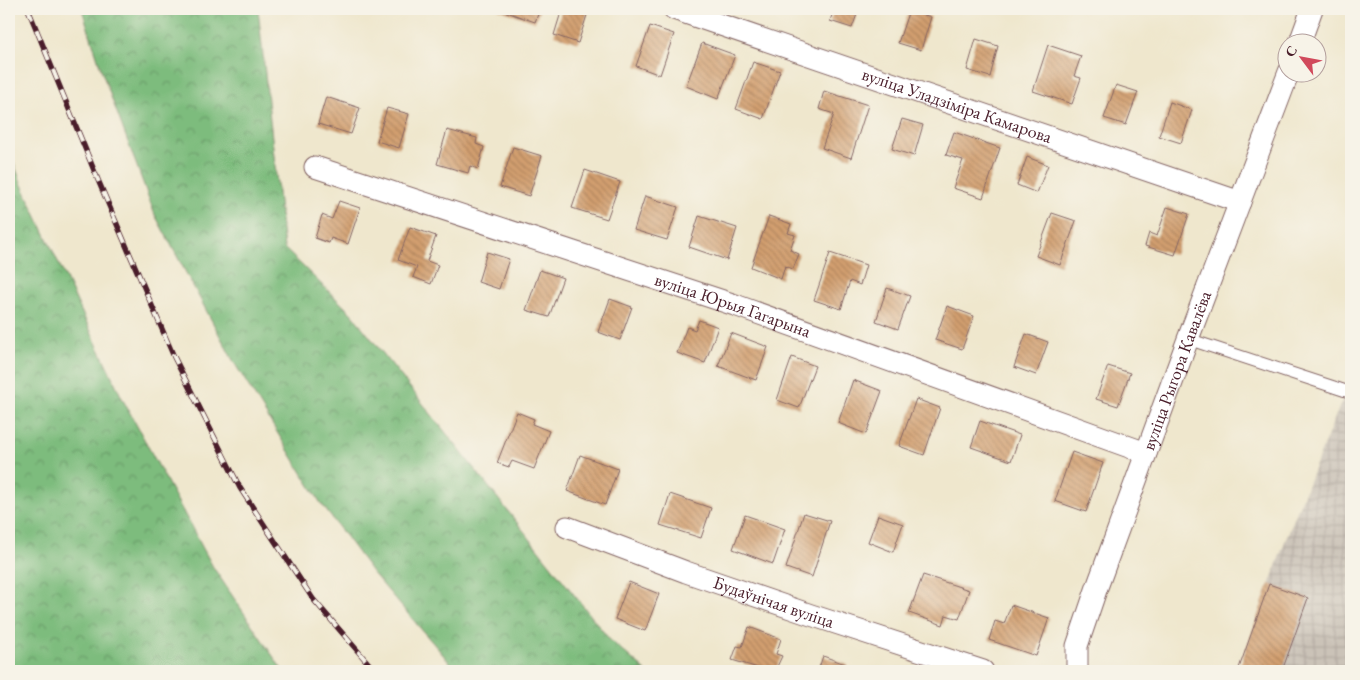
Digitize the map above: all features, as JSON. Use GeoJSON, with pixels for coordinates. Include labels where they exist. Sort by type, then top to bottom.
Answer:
{"type":"FeatureCollection","features":[{"type":"Feature","properties":{"kind":"street","name":"вуліца Уладзіміра Камарова"},"geometry":{"type":"LineString","coordinates":[[674,9],[1240,202]]}},
{"type":"Feature","properties":{"kind":"street"},"geometry":{"type":"LineString","coordinates":[[1304,32],[1312,9]]}},
{"type":"Feature","properties":{"kind":"street","name":"вуліца Рыгора Кавалёва"},"geometry":{"type":"LineString","coordinates":[[1077,671],[1077,646],[1096,590],[1285,82]]}},
{"type":"Feature","properties":{"kind":"street","name":"вуліца Юрыя Гагарына"},"geometry":{"type":"LineString","coordinates":[[314,167],[735,304],[1146,453]]}},
{"type":"Feature","properties":{"kind":"street","name":"Будаўнічая вуліца"},"geometry":{"type":"LineString","coordinates":[[567,527],[686,572],[983,671]]}},
{"type":"Feature","properties":{"kind":"lane"},"geometry":{"type":"LineString","coordinates":[[1188,339],[1349,392]]}},
{"type":"Feature","properties":{"kind":"shaded area"},"geometry":{"type":"Polygon","coordinates":[[[1351,378],[1351,671],[1238,671],[1287,536],[1351,378]]]}},
{"type":"Feature","properties":{"kind":"green space"},"geometry":{"type":"Polygon","coordinates":[[[82,9],[258,9],[284,248],[351,313],[610,640],[646,671],[457,671],[372,572],[320,502],[235,364],[155,215],[103,75],[82,9]]]}},
{"type":"Feature","properties":{"kind":"green space"},"geometry":{"type":"Polygon","coordinates":[[[9,150],[22,185],[123,400],[213,567],[283,671],[9,671],[9,150]]]}},
{"type":"Feature","properties":{"kind":"building"},"geometry":{"type":"Polygon","coordinates":[[[498,9],[540,9],[535,22],[498,9]]]}},
{"type":"Feature","properties":{"kind":"building"},"geometry":{"type":"Polygon","coordinates":[[[562,9],[589,9],[578,43],[554,35],[562,9]]]}},
{"type":"Feature","properties":{"kind":"building"},"geometry":{"type":"Polygon","coordinates":[[[834,9],[859,9],[852,28],[830,21],[834,9]]]}},
{"type":"Feature","properties":{"kind":"building"},"geometry":{"type":"Polygon","coordinates":[[[909,10],[931,17],[921,50],[898,43],[909,10]]]}},
{"type":"Feature","properties":{"kind":"building"},"geometry":{"type":"Polygon","coordinates":[[[650,26],[674,34],[660,75],[636,66],[650,26]]]}},
{"type":"Feature","properties":{"kind":"building"},"geometry":{"type":"Polygon","coordinates":[[[976,39],[998,46],[990,77],[967,70],[976,39]]]}},
{"type":"Feature","properties":{"kind":"building"},"geometry":{"type":"Polygon","coordinates":[[[702,43],[735,55],[718,99],[686,86],[702,43]]]}},
{"type":"Feature","properties":{"kind":"building"},"geometry":{"type":"Polygon","coordinates":[[[1048,45],[1081,56],[1074,76],[1081,78],[1072,104],[1033,91],[1048,45]]]}},
{"type":"Feature","properties":{"kind":"building"},"geometry":{"type":"Polygon","coordinates":[[[753,62],[780,71],[763,119],[736,109],[753,62]]]}},
{"type":"Feature","properties":{"kind":"building"},"geometry":{"type":"Polygon","coordinates":[[[1116,85],[1138,92],[1126,125],[1104,118],[1116,85]]]}},
{"type":"Feature","properties":{"kind":"building"},"geometry":{"type":"Polygon","coordinates":[[[824,91],[868,105],[851,158],[822,148],[834,114],[819,109],[824,91]]]}},
{"type":"Feature","properties":{"kind":"building"},"geometry":{"type":"Polygon","coordinates":[[[326,97],[360,108],[351,134],[318,124],[326,97]]]}},
{"type":"Feature","properties":{"kind":"building"},"geometry":{"type":"Polygon","coordinates":[[[1170,102],[1192,110],[1181,143],[1159,136],[1170,102]]]}},
{"type":"Feature","properties":{"kind":"building"},"geometry":{"type":"Polygon","coordinates":[[[387,108],[409,114],[399,148],[377,141],[387,108]]]}},
{"type":"Feature","properties":{"kind":"building"},"geometry":{"type":"Polygon","coordinates":[[[902,119],[923,125],[914,156],[892,149],[902,119]]]}},
{"type":"Feature","properties":{"kind":"building"},"geometry":{"type":"Polygon","coordinates":[[[447,130],[477,138],[476,144],[484,147],[478,169],[470,166],[468,173],[437,164],[447,130]]]}},
{"type":"Feature","properties":{"kind":"building"},"geometry":{"type":"Polygon","coordinates":[[[954,132],[1000,148],[983,198],[953,188],[963,160],[946,155],[954,132]]]}},
{"type":"Feature","properties":{"kind":"building"},"geometry":{"type":"Polygon","coordinates":[[[513,147],[542,156],[529,196],[500,187],[513,147]]]}},
{"type":"Feature","properties":{"kind":"building"},"geometry":{"type":"Polygon","coordinates":[[[1027,157],[1048,165],[1037,193],[1017,185],[1027,157]]]}},
{"type":"Feature","properties":{"kind":"building"},"geometry":{"type":"Polygon","coordinates":[[[585,170],[620,182],[607,219],[572,208],[585,170]]]}},
{"type":"Feature","properties":{"kind":"building"},"geometry":{"type":"Polygon","coordinates":[[[645,196],[678,207],[667,240],[634,230],[645,196]]]}},
{"type":"Feature","properties":{"kind":"building"},"geometry":{"type":"Polygon","coordinates":[[[339,201],[360,208],[348,244],[331,238],[329,243],[315,238],[322,215],[332,219],[339,201]]]}},
{"type":"Feature","properties":{"kind":"building"},"geometry":{"type":"Polygon","coordinates":[[[1167,207],[1189,214],[1175,255],[1145,246],[1149,233],[1157,236],[1167,207]]]}},
{"type":"Feature","properties":{"kind":"building"},"geometry":{"type":"Polygon","coordinates":[[[1052,213],[1076,221],[1060,265],[1036,256],[1052,213]]]}},
{"type":"Feature","properties":{"kind":"building"},"geometry":{"type":"Polygon","coordinates":[[[699,216],[737,228],[727,260],[689,247],[699,216]]]}},
{"type":"Feature","properties":{"kind":"building"},"geometry":{"type":"Polygon","coordinates":[[[769,216],[791,224],[788,233],[795,235],[790,250],[799,254],[793,269],[785,266],[781,279],[751,267],[769,216]]]}},
{"type":"Feature","properties":{"kind":"building"},"geometry":{"type":"Polygon","coordinates":[[[410,227],[436,236],[427,261],[438,265],[431,284],[413,277],[417,267],[398,260],[410,227]]]}},
{"type":"Feature","properties":{"kind":"building"},"geometry":{"type":"Polygon","coordinates":[[[487,252],[509,259],[499,289],[478,282],[487,252]]]}},
{"type":"Feature","properties":{"kind":"building"},"geometry":{"type":"Polygon","coordinates":[[[830,253],[866,265],[860,285],[850,281],[841,309],[814,300],[830,253]]]}},
{"type":"Feature","properties":{"kind":"building"},"geometry":{"type":"Polygon","coordinates":[[[540,270],[563,278],[549,317],[526,310],[540,270]]]}},
{"type":"Feature","properties":{"kind":"building"},"geometry":{"type":"Polygon","coordinates":[[[887,288],[910,296],[898,329],[876,321],[887,288]]]}},
{"type":"Feature","properties":{"kind":"building"},"geometry":{"type":"Polygon","coordinates":[[[610,299],[632,307],[620,340],[598,332],[610,299]]]}},
{"type":"Feature","properties":{"kind":"building"},"geometry":{"type":"Polygon","coordinates":[[[947,306],[974,316],[962,349],[935,340],[947,306]]]}},
{"type":"Feature","properties":{"kind":"building"},"geometry":{"type":"Polygon","coordinates":[[[699,320],[718,327],[705,363],[677,353],[687,327],[695,330],[699,320]]]}},
{"type":"Feature","properties":{"kind":"building"},"geometry":{"type":"Polygon","coordinates":[[[731,333],[768,347],[756,380],[718,366],[731,333]]]}},
{"type":"Feature","properties":{"kind":"building"},"geometry":{"type":"Polygon","coordinates":[[[1026,334],[1048,342],[1036,375],[1014,367],[1026,334]]]}},
{"type":"Feature","properties":{"kind":"building"},"geometry":{"type":"Polygon","coordinates":[[[792,357],[815,366],[799,408],[777,400],[792,357]]]}},
{"type":"Feature","properties":{"kind":"building"},"geometry":{"type":"Polygon","coordinates":[[[1108,366],[1130,373],[1118,406],[1096,399],[1108,366]]]}},
{"type":"Feature","properties":{"kind":"building"},"geometry":{"type":"Polygon","coordinates":[[[853,380],[882,391],[866,434],[838,423],[853,380]]]}},
{"type":"Feature","properties":{"kind":"building"},"geometry":{"type":"Polygon","coordinates":[[[916,399],[940,408],[924,455],[899,446],[916,399]]]}},
{"type":"Feature","properties":{"kind":"building"},"geometry":{"type":"Polygon","coordinates":[[[517,412],[534,419],[532,424],[549,431],[534,469],[512,461],[509,467],[497,463],[517,412]]]}},
{"type":"Feature","properties":{"kind":"building"},"geometry":{"type":"Polygon","coordinates":[[[980,421],[1020,435],[1011,461],[971,447],[980,421]]]}},
{"type":"Feature","properties":{"kind":"building"},"geometry":{"type":"Polygon","coordinates":[[[1072,452],[1103,463],[1086,512],[1055,501],[1072,452]]]}},
{"type":"Feature","properties":{"kind":"building"},"geometry":{"type":"Polygon","coordinates":[[[580,455],[618,469],[605,505],[567,491],[580,455]]]}},
{"type":"Feature","properties":{"kind":"building"},"geometry":{"type":"Polygon","coordinates":[[[670,494],[711,508],[701,538],[660,525],[670,494]]]}},
{"type":"Feature","properties":{"kind":"building"},"geometry":{"type":"Polygon","coordinates":[[[804,513],[830,521],[812,577],[786,568],[804,513]]]}},
{"type":"Feature","properties":{"kind":"building"},"geometry":{"type":"Polygon","coordinates":[[[745,515],[785,529],[773,564],[733,549],[745,515]]]}},
{"type":"Feature","properties":{"kind":"building"},"geometry":{"type":"Polygon","coordinates":[[[878,515],[903,524],[893,552],[868,542],[878,515]]]}},
{"type":"Feature","properties":{"kind":"building"},"geometry":{"type":"Polygon","coordinates":[[[923,575],[969,590],[959,619],[946,615],[943,625],[909,613],[923,575]]]}},
{"type":"Feature","properties":{"kind":"building"},"geometry":{"type":"Polygon","coordinates":[[[629,582],[659,594],[645,631],[615,619],[629,582]]]}},
{"type":"Feature","properties":{"kind":"building"},"geometry":{"type":"Polygon","coordinates":[[[1269,584],[1308,598],[1282,671],[1238,671],[1269,584]]]}},
{"type":"Feature","properties":{"kind":"building"},"geometry":{"type":"Polygon","coordinates":[[[1011,605],[1049,618],[1036,656],[989,640],[995,621],[1004,624],[1011,605]]]}},
{"type":"Feature","properties":{"kind":"building"},"geometry":{"type":"Polygon","coordinates":[[[749,627],[781,639],[776,654],[782,656],[775,671],[768,671],[732,660],[737,646],[742,647],[749,627]]]}},
{"type":"Feature","properties":{"kind":"building"},"geometry":{"type":"Polygon","coordinates":[[[823,656],[848,665],[846,671],[818,671],[823,656]]]}},
{"type":"Feature","properties":{"kind":"railway"},"geometry":{"type":"LineString","coordinates":[[28,9],[98,180],[174,357],[240,488],[313,599],[375,671]]}}]}
